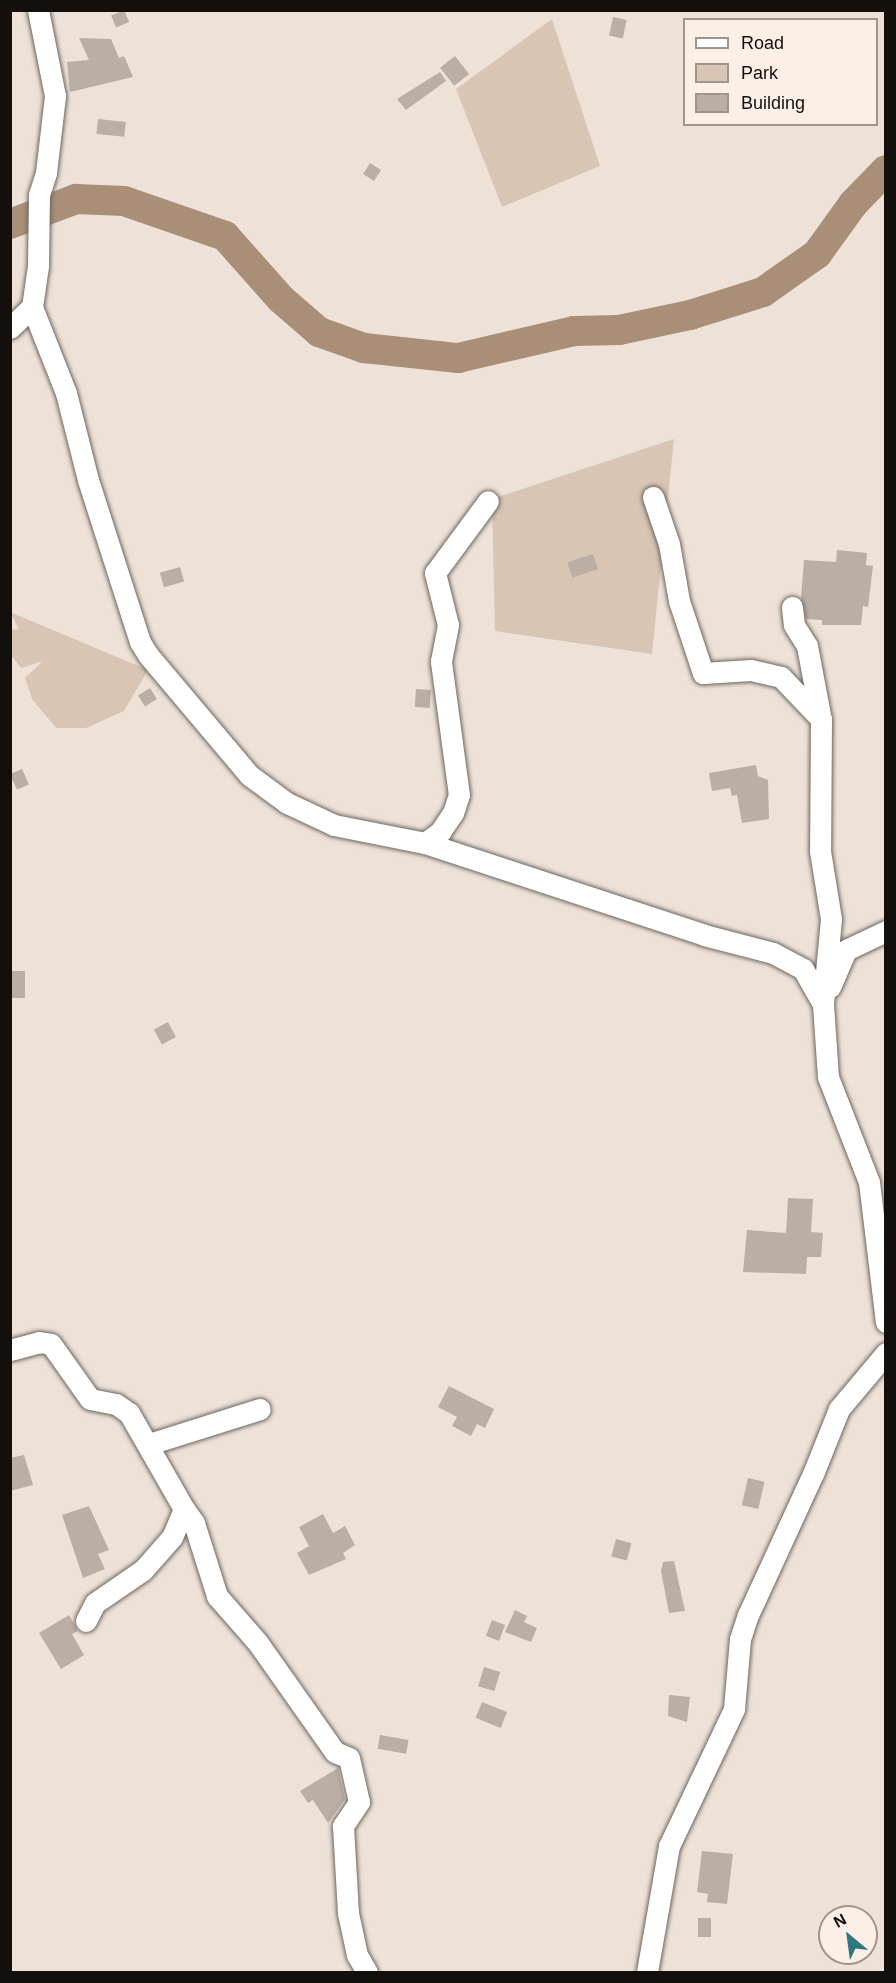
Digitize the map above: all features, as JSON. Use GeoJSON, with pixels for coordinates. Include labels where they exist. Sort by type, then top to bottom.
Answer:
{"type":"FeatureCollection","features":[{"type":"Feature","properties":{"kind":"street"},"geometry":{"type":"LineString","coordinates":[[38,10],[55,96],[46,173],[39,194],[38,266],[32,307],[66,393],[88,480],[140,642],[148,655],[249,775],[287,803],[334,825],[425,843],[704,935],[772,953],[803,969],[823,1004]]}},
{"type":"Feature","properties":{"kind":"street"},"geometry":{"type":"LineString","coordinates":[[10,328],[32,307]]}},
{"type":"Feature","properties":{"kind":"street"},"geometry":{"type":"LineString","coordinates":[[653,497],[669,544],[679,601],[703,673],[752,670],[781,677],[821,720]]}},
{"type":"Feature","properties":{"kind":"street"},"geometry":{"type":"LineString","coordinates":[[425,843],[440,832],[459,795],[441,662],[448,625],[435,573],[488,501]]}},
{"type":"Feature","properties":{"kind":"street"},"geometry":{"type":"LineString","coordinates":[[792,607],[794,625],[807,646],[821,720],[820,851],[831,919],[823,1004],[828,1077],[869,1182],[885,1322]]}},
{"type":"Feature","properties":{"kind":"street"},"geometry":{"type":"LineString","coordinates":[[823,1004],[846,950],[885,931]]}},
{"type":"Feature","properties":{"kind":"street"},"geometry":{"type":"LineString","coordinates":[[10,1350],[39,1342],[51,1344],[82,1392],[90,1399],[116,1404],[129,1413],[194,1523],[217,1596],[258,1642],[335,1752],[349,1758],[358,1802],[343,1826],[348,1913],[357,1955],[367,1972]]}},
{"type":"Feature","properties":{"kind":"street"},"geometry":{"type":"LineString","coordinates":[[647,1972],[669,1846],[734,1709],[740,1639],[748,1616],[813,1474],[838,1409],[885,1353]]}},
{"type":"Feature","properties":{"kind":"street"},"geometry":{"type":"LineString","coordinates":[[149,1444],[260,1409]]}},
{"type":"Feature","properties":{"kind":"street"},"geometry":{"type":"LineString","coordinates":[[86,1621],[95,1603],[150,1562],[172,1537],[184,1509]]}},
{"type":"Feature","properties":{"kind":"green space"},"geometry":{"type":"Polygon","coordinates":[[[552,19],[600,166],[502,207],[456,89],[552,19]]]}},
{"type":"Feature","properties":{"kind":"green space"},"geometry":{"type":"Polygon","coordinates":[[[674,439],[652,654],[495,631],[492,499],[674,439]]]}},
{"type":"Feature","properties":{"kind":"green space"},"geometry":{"type":"Polygon","coordinates":[[[10,612],[148,670],[124,711],[86,728],[56,728],[32,699],[25,678],[43,661],[21,668],[11,655],[11,630],[19,629],[10,612]]]}},
{"type":"Feature","properties":{"kind":"building"},"geometry":{"type":"Polygon","coordinates":[[[124,10],[129,22],[116,27],[111,15],[124,10]]]}},
{"type":"Feature","properties":{"kind":"building"},"geometry":{"type":"Polygon","coordinates":[[[613,17],[627,20],[623,38],[609,36],[613,17]]]}},
{"type":"Feature","properties":{"kind":"building"},"geometry":{"type":"Polygon","coordinates":[[[79,38],[111,39],[119,58],[124,56],[133,77],[70,92],[67,62],[89,60],[79,38]]]}},
{"type":"Feature","properties":{"kind":"building"},"geometry":{"type":"Polygon","coordinates":[[[455,56],[469,74],[454,86],[440,68],[455,56]]]}},
{"type":"Feature","properties":{"kind":"building"},"geometry":{"type":"Polygon","coordinates":[[[440,72],[446,81],[406,110],[397,99],[440,72]]]}},
{"type":"Feature","properties":{"kind":"building"},"geometry":{"type":"Polygon","coordinates":[[[98,119],[126,122],[124,137],[96,134],[98,119]]]}},
{"type":"Feature","properties":{"kind":"building"},"geometry":{"type":"Polygon","coordinates":[[[370,163],[381,170],[374,181],[363,174],[370,163]]]}},
{"type":"Feature","properties":{"kind":"building"},"geometry":{"type":"Polygon","coordinates":[[[837,550],[867,553],[866,565],[873,566],[868,607],[863,606],[861,625],[822,625],[822,620],[806,619],[801,598],[804,560],[836,562],[837,550]]]}},
{"type":"Feature","properties":{"kind":"building"},"geometry":{"type":"Polygon","coordinates":[[[593,554],[598,569],[572,578],[567,562],[593,554]]]}},
{"type":"Feature","properties":{"kind":"building"},"geometry":{"type":"Polygon","coordinates":[[[180,567],[184,581],[164,587],[160,573],[180,567]]]}},
{"type":"Feature","properties":{"kind":"building"},"geometry":{"type":"Polygon","coordinates":[[[150,688],[157,699],[145,706],[138,695],[150,688]]]}},
{"type":"Feature","properties":{"kind":"building"},"geometry":{"type":"Polygon","coordinates":[[[416,689],[431,690],[430,708],[415,707],[416,689]]]}},
{"type":"Feature","properties":{"kind":"building"},"geometry":{"type":"Polygon","coordinates":[[[756,765],[758,776],[768,780],[769,819],[742,823],[737,795],[732,796],[730,788],[712,791],[709,773],[756,765]]]}},
{"type":"Feature","properties":{"kind":"building"},"geometry":{"type":"Polygon","coordinates":[[[22,769],[29,785],[17,790],[10,774],[22,769]]]}},
{"type":"Feature","properties":{"kind":"building"},"geometry":{"type":"Polygon","coordinates":[[[10,971],[25,971],[25,998],[10,998],[10,971]]]}},
{"type":"Feature","properties":{"kind":"building"},"geometry":{"type":"Polygon","coordinates":[[[168,1022],[176,1037],[162,1045],[154,1030],[168,1022]]]}},
{"type":"Feature","properties":{"kind":"building"},"geometry":{"type":"Polygon","coordinates":[[[788,1198],[813,1199],[811,1232],[823,1233],[821,1257],[807,1257],[806,1274],[743,1272],[747,1230],[786,1233],[788,1198]]]}},
{"type":"Feature","properties":{"kind":"building"},"geometry":{"type":"Polygon","coordinates":[[[449,1386],[494,1409],[485,1428],[477,1424],[471,1436],[452,1426],[457,1417],[438,1407],[449,1386]]]}},
{"type":"Feature","properties":{"kind":"building"},"geometry":{"type":"Polygon","coordinates":[[[24,1455],[33,1485],[10,1491],[10,1458],[24,1455]]]}},
{"type":"Feature","properties":{"kind":"building"},"geometry":{"type":"Polygon","coordinates":[[[748,1478],[765,1482],[758,1509],[742,1505],[748,1478]]]}},
{"type":"Feature","properties":{"kind":"building"},"geometry":{"type":"Polygon","coordinates":[[[89,1506],[109,1550],[98,1554],[105,1569],[83,1578],[62,1515],[89,1506]]]}},
{"type":"Feature","properties":{"kind":"building"},"geometry":{"type":"Polygon","coordinates":[[[323,1514],[333,1533],[345,1526],[355,1545],[343,1553],[346,1559],[309,1575],[297,1553],[309,1546],[299,1527],[323,1514]]]}},
{"type":"Feature","properties":{"kind":"building"},"geometry":{"type":"Polygon","coordinates":[[[616,1539],[631,1543],[627,1561],[611,1556],[616,1539]]]}},
{"type":"Feature","properties":{"kind":"building"},"geometry":{"type":"Polygon","coordinates":[[[674,1561],[685,1611],[669,1613],[661,1571],[663,1562],[674,1561]]]}},
{"type":"Feature","properties":{"kind":"building"},"geometry":{"type":"Polygon","coordinates":[[[515,1610],[527,1616],[524,1622],[537,1628],[531,1642],[505,1632],[515,1610]]]}},
{"type":"Feature","properties":{"kind":"building"},"geometry":{"type":"Polygon","coordinates":[[[69,1615],[78,1631],[72,1634],[84,1655],[61,1669],[39,1633],[69,1615]]]}},
{"type":"Feature","properties":{"kind":"building"},"geometry":{"type":"Polygon","coordinates":[[[492,1620],[505,1625],[499,1641],[486,1636],[492,1620]]]}},
{"type":"Feature","properties":{"kind":"building"},"geometry":{"type":"Polygon","coordinates":[[[484,1667],[500,1672],[494,1691],[478,1686],[484,1667]]]}},
{"type":"Feature","properties":{"kind":"building"},"geometry":{"type":"Polygon","coordinates":[[[669,1695],[690,1697],[687,1722],[668,1716],[669,1695]]]}},
{"type":"Feature","properties":{"kind":"building"},"geometry":{"type":"Polygon","coordinates":[[[482,1702],[507,1712],[501,1728],[476,1718],[482,1702]]]}},
{"type":"Feature","properties":{"kind":"building"},"geometry":{"type":"Polygon","coordinates":[[[380,1735],[409,1740],[406,1754],[378,1749],[380,1735]]]}},
{"type":"Feature","properties":{"kind":"building"},"geometry":{"type":"Polygon","coordinates":[[[338,1768],[345,1799],[328,1823],[313,1800],[308,1803],[300,1791],[338,1768]]]}},
{"type":"Feature","properties":{"kind":"building"},"geometry":{"type":"Polygon","coordinates":[[[702,1851],[733,1854],[727,1904],[707,1902],[708,1894],[697,1892],[702,1851]]]}},
{"type":"Feature","properties":{"kind":"building"},"geometry":{"type":"Polygon","coordinates":[[[698,1918],[711,1918],[711,1937],[698,1937],[698,1918]]]}},
{"type":"Feature","properties":{"kind":"waterway"},"geometry":{"type":"LineString","coordinates":[[10,224],[76,199],[124,201],[225,236],[281,299],[319,332],[364,348],[458,358],[574,331],[619,330],[690,315],[763,292],[817,254],[853,204],[886,170]]}}]}
